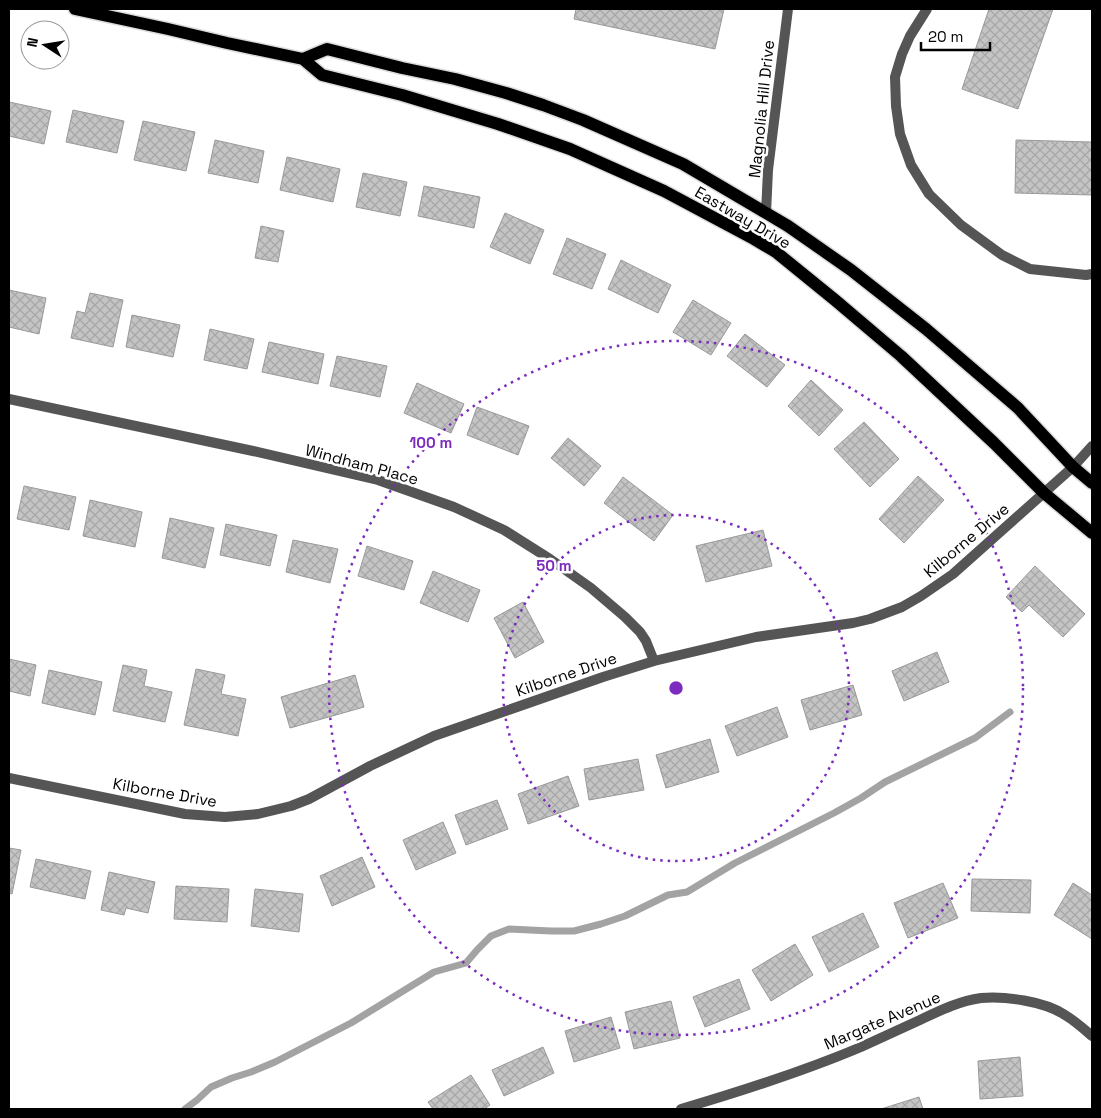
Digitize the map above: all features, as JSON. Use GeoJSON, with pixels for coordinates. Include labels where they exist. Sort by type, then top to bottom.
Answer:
{"type":"FeatureCollection","features":[{"type":"Feature","properties":{"kind":"main road","name":"Eastway Drive"},"geometry":{"type":"LineString","coordinates":[[75,9],[303,59],[322,75],[402,95],[498,124],[570,149],[664,191],[776,252],[900,356],[994,443],[1044,493],[1092,533]]}},
{"type":"Feature","properties":{"kind":"main road","name":"Eastway Drive"},"geometry":{"type":"LineString","coordinates":[[303,59],[327,49],[455,79],[543,105],[583,120],[683,164],[788,226],[851,270],[926,329],[1018,408],[1073,467],[1092,483]]}},
{"type":"Feature","properties":{"kind":"street","name":"Magnolia Hill Drive"},"geometry":{"type":"LineString","coordinates":[[766,213],[768,170],[788,9]]}},
{"type":"Feature","properties":{"kind":"street"},"geometry":{"type":"LineString","coordinates":[[927,9],[910,36],[895,77],[896,106],[900,134],[911,165],[929,194],[960,225],[1002,255],[1030,268],[1086,275],[1092,274]]}},
{"type":"Feature","properties":{"kind":"street","name":"Windham Place"},"geometry":{"type":"LineString","coordinates":[[9,399],[367,477],[454,507],[504,530],[592,588],[626,617],[640,632],[654,661]]}},
{"type":"Feature","properties":{"kind":"street","name":"Kilborne Drive"},"geometry":{"type":"LineString","coordinates":[[9,778],[185,814],[222,817],[258,814],[291,806],[309,799],[370,766],[434,736],[602,677],[654,661],[756,637],[870,619],[902,606],[953,574],[1073,467],[1092,446]]}},
{"type":"Feature","properties":{"kind":"street","name":"Margate Avenue"},"geometry":{"type":"LineString","coordinates":[[681,1109],[804,1070],[944,1008],[981,998],[1009,998],[1038,1003],[1064,1014],[1092,1036]]}},
{"type":"Feature","properties":{"kind":"building"},"geometry":{"type":"Polygon","coordinates":[[[576,9],[724,9],[715,49],[574,19],[576,9]]]}},
{"type":"Feature","properties":{"kind":"building"},"geometry":{"type":"Polygon","coordinates":[[[989,9],[1053,9],[1018,109],[962,89],[989,9]]]}},
{"type":"Feature","properties":{"kind":"building"},"geometry":{"type":"Polygon","coordinates":[[[9,102],[51,111],[44,144],[9,136],[9,102]]]}},
{"type":"Feature","properties":{"kind":"building"},"geometry":{"type":"Polygon","coordinates":[[[73,110],[124,121],[117,153],[66,142],[73,110]]]}},
{"type":"Feature","properties":{"kind":"building"},"geometry":{"type":"Polygon","coordinates":[[[143,121],[195,132],[186,171],[134,160],[143,121]]]}},
{"type":"Feature","properties":{"kind":"building"},"geometry":{"type":"Polygon","coordinates":[[[215,140],[264,151],[258,183],[208,173],[215,140]]]}},
{"type":"Feature","properties":{"kind":"building"},"geometry":{"type":"Polygon","coordinates":[[[1016,140],[1092,142],[1092,195],[1015,193],[1016,140]]]}},
{"type":"Feature","properties":{"kind":"building"},"geometry":{"type":"Polygon","coordinates":[[[287,157],[340,169],[333,202],[280,190],[287,157]]]}},
{"type":"Feature","properties":{"kind":"building"},"geometry":{"type":"Polygon","coordinates":[[[363,173],[407,182],[400,216],[356,207],[363,173]]]}},
{"type":"Feature","properties":{"kind":"building"},"geometry":{"type":"Polygon","coordinates":[[[424,186],[480,197],[474,228],[418,216],[424,186]]]}},
{"type":"Feature","properties":{"kind":"building"},"geometry":{"type":"Polygon","coordinates":[[[505,213],[544,230],[530,264],[490,247],[505,213]]]}},
{"type":"Feature","properties":{"kind":"building"},"geometry":{"type":"Polygon","coordinates":[[[261,226],[284,231],[278,262],[255,258],[261,226]]]}},
{"type":"Feature","properties":{"kind":"building"},"geometry":{"type":"Polygon","coordinates":[[[567,238],[606,254],[592,289],[553,274],[567,238]]]}},
{"type":"Feature","properties":{"kind":"building"},"geometry":{"type":"Polygon","coordinates":[[[621,260],[671,285],[658,313],[608,289],[621,260]]]}},
{"type":"Feature","properties":{"kind":"building"},"geometry":{"type":"Polygon","coordinates":[[[9,290],[46,298],[39,334],[9,327],[9,290]]]}},
{"type":"Feature","properties":{"kind":"building"},"geometry":{"type":"Polygon","coordinates":[[[90,293],[123,300],[113,347],[71,338],[77,311],[85,313],[90,293]]]}},
{"type":"Feature","properties":{"kind":"building"},"geometry":{"type":"Polygon","coordinates":[[[693,300],[731,323],[711,355],[673,332],[693,300]]]}},
{"type":"Feature","properties":{"kind":"building"},"geometry":{"type":"Polygon","coordinates":[[[132,315],[180,325],[173,357],[126,347],[132,315]]]}},
{"type":"Feature","properties":{"kind":"building"},"geometry":{"type":"Polygon","coordinates":[[[210,329],[254,339],[247,369],[204,360],[210,329]]]}},
{"type":"Feature","properties":{"kind":"building"},"geometry":{"type":"Polygon","coordinates":[[[745,334],[785,365],[767,387],[727,356],[745,334]]]}},
{"type":"Feature","properties":{"kind":"building"},"geometry":{"type":"Polygon","coordinates":[[[269,342],[324,354],[318,384],[262,372],[269,342]]]}},
{"type":"Feature","properties":{"kind":"building"},"geometry":{"type":"Polygon","coordinates":[[[337,356],[387,366],[380,397],[330,386],[337,356]]]}},
{"type":"Feature","properties":{"kind":"building"},"geometry":{"type":"Polygon","coordinates":[[[811,380],[843,410],[819,436],[788,406],[811,380]]]}},
{"type":"Feature","properties":{"kind":"building"},"geometry":{"type":"Polygon","coordinates":[[[417,383],[464,404],[451,433],[404,413],[417,383]]]}},
{"type":"Feature","properties":{"kind":"building"},"geometry":{"type":"Polygon","coordinates":[[[477,407],[529,426],[518,455],[467,435],[477,407]]]}},
{"type":"Feature","properties":{"kind":"building"},"geometry":{"type":"Polygon","coordinates":[[[864,422],[899,459],[870,487],[834,449],[864,422]]]}},
{"type":"Feature","properties":{"kind":"building"},"geometry":{"type":"Polygon","coordinates":[[[568,438],[601,466],[584,486],[551,458],[568,438]]]}},
{"type":"Feature","properties":{"kind":"building"},"geometry":{"type":"Polygon","coordinates":[[[918,476],[944,500],[904,543],[879,519],[918,476]]]}},
{"type":"Feature","properties":{"kind":"building"},"geometry":{"type":"Polygon","coordinates":[[[623,477],[673,515],[654,541],[604,503],[623,477]]]}},
{"type":"Feature","properties":{"kind":"building"},"geometry":{"type":"Polygon","coordinates":[[[24,486],[76,497],[69,530],[17,519],[24,486]]]}},
{"type":"Feature","properties":{"kind":"building"},"geometry":{"type":"Polygon","coordinates":[[[90,500],[142,512],[135,547],[83,536],[90,500]]]}},
{"type":"Feature","properties":{"kind":"building"},"geometry":{"type":"Polygon","coordinates":[[[170,518],[214,528],[205,568],[162,558],[170,518]]]}},
{"type":"Feature","properties":{"kind":"building"},"geometry":{"type":"Polygon","coordinates":[[[226,524],[277,535],[270,566],[220,555],[226,524]]]}},
{"type":"Feature","properties":{"kind":"building"},"geometry":{"type":"Polygon","coordinates":[[[763,530],[772,566],[706,582],[696,546],[763,530]]]}},
{"type":"Feature","properties":{"kind":"building"},"geometry":{"type":"Polygon","coordinates":[[[293,540],[338,549],[330,583],[286,572],[293,540]]]}},
{"type":"Feature","properties":{"kind":"building"},"geometry":{"type":"Polygon","coordinates":[[[367,546],[413,561],[404,590],[358,576],[367,546]]]}},
{"type":"Feature","properties":{"kind":"building"},"geometry":{"type":"Polygon","coordinates":[[[1035,566],[1085,614],[1063,637],[1029,605],[1022,612],[1006,597],[1035,566]]]}},
{"type":"Feature","properties":{"kind":"building"},"geometry":{"type":"Polygon","coordinates":[[[433,571],[480,590],[468,622],[420,603],[433,571]]]}},
{"type":"Feature","properties":{"kind":"building"},"geometry":{"type":"Polygon","coordinates":[[[523,602],[544,642],[515,658],[494,618],[523,602]]]}},
{"type":"Feature","properties":{"kind":"building"},"geometry":{"type":"Polygon","coordinates":[[[937,652],[949,682],[904,701],[892,671],[937,652]]]}},
{"type":"Feature","properties":{"kind":"building"},"geometry":{"type":"Polygon","coordinates":[[[9,659],[36,665],[30,696],[9,691],[9,659]]]}},
{"type":"Feature","properties":{"kind":"building"},"geometry":{"type":"Polygon","coordinates":[[[123,665],[147,670],[144,686],[172,692],[165,722],[113,711],[123,665]]]}},
{"type":"Feature","properties":{"kind":"building"},"geometry":{"type":"Polygon","coordinates":[[[196,669],[225,675],[221,694],[246,699],[238,736],[184,725],[196,669]]]}},
{"type":"Feature","properties":{"kind":"building"},"geometry":{"type":"Polygon","coordinates":[[[49,670],[102,682],[95,715],[42,703],[49,670]]]}},
{"type":"Feature","properties":{"kind":"building"},"geometry":{"type":"Polygon","coordinates":[[[355,675],[364,707],[290,728],[281,697],[355,675]]]}},
{"type":"Feature","properties":{"kind":"building"},"geometry":{"type":"Polygon","coordinates":[[[853,685],[862,715],[810,730],[801,700],[853,685]]]}},
{"type":"Feature","properties":{"kind":"building"},"geometry":{"type":"Polygon","coordinates":[[[777,707],[788,737],[737,756],[725,726],[777,707]]]}},
{"type":"Feature","properties":{"kind":"building"},"geometry":{"type":"Polygon","coordinates":[[[710,739],[719,772],[666,788],[656,755],[710,739]]]}},
{"type":"Feature","properties":{"kind":"building"},"geometry":{"type":"Polygon","coordinates":[[[638,759],[644,790],[589,800],[584,769],[638,759]]]}},
{"type":"Feature","properties":{"kind":"building"},"geometry":{"type":"Polygon","coordinates":[[[568,776],[579,806],[528,824],[518,794],[568,776]]]}},
{"type":"Feature","properties":{"kind":"building"},"geometry":{"type":"Polygon","coordinates":[[[497,800],[508,829],[466,845],[455,815],[497,800]]]}},
{"type":"Feature","properties":{"kind":"building"},"geometry":{"type":"Polygon","coordinates":[[[443,822],[456,853],[416,870],[403,840],[443,822]]]}},
{"type":"Feature","properties":{"kind":"building"},"geometry":{"type":"Polygon","coordinates":[[[9,848],[21,850],[12,894],[9,893],[9,848]]]}},
{"type":"Feature","properties":{"kind":"building"},"geometry":{"type":"Polygon","coordinates":[[[362,857],[375,887],[332,906],[320,876],[362,857]]]}},
{"type":"Feature","properties":{"kind":"building"},"geometry":{"type":"Polygon","coordinates":[[[36,859],[91,871],[85,899],[30,887],[36,859]]]}},
{"type":"Feature","properties":{"kind":"building"},"geometry":{"type":"Polygon","coordinates":[[[109,872],[155,882],[148,913],[126,908],[124,915],[101,910],[109,872]]]}},
{"type":"Feature","properties":{"kind":"building"},"geometry":{"type":"Polygon","coordinates":[[[972,879],[1031,880],[1030,913],[971,911],[972,879]]]}},
{"type":"Feature","properties":{"kind":"building"},"geometry":{"type":"Polygon","coordinates":[[[943,883],[958,918],[908,938],[894,903],[943,883]]]}},
{"type":"Feature","properties":{"kind":"building"},"geometry":{"type":"Polygon","coordinates":[[[1073,883],[1092,895],[1092,939],[1054,915],[1073,883]]]}},
{"type":"Feature","properties":{"kind":"building"},"geometry":{"type":"Polygon","coordinates":[[[176,886],[229,889],[227,922],[174,919],[176,886]]]}},
{"type":"Feature","properties":{"kind":"building"},"geometry":{"type":"Polygon","coordinates":[[[255,889],[303,894],[299,932],[251,926],[255,889]]]}},
{"type":"Feature","properties":{"kind":"building"},"geometry":{"type":"Polygon","coordinates":[[[863,913],[879,947],[829,972],[812,937],[863,913]]]}},
{"type":"Feature","properties":{"kind":"building"},"geometry":{"type":"Polygon","coordinates":[[[795,944],[813,975],[771,1001],[752,970],[795,944]]]}},
{"type":"Feature","properties":{"kind":"building"},"geometry":{"type":"Polygon","coordinates":[[[739,979],[750,1009],[705,1027],[693,997],[739,979]]]}},
{"type":"Feature","properties":{"kind":"building"},"geometry":{"type":"Polygon","coordinates":[[[671,1001],[680,1038],[634,1049],[625,1012],[671,1001]]]}},
{"type":"Feature","properties":{"kind":"building"},"geometry":{"type":"Polygon","coordinates":[[[611,1017],[620,1048],[574,1062],[565,1031],[611,1017]]]}},
{"type":"Feature","properties":{"kind":"building"},"geometry":{"type":"Polygon","coordinates":[[[543,1047],[554,1073],[504,1096],[492,1070],[543,1047]]]}},
{"type":"Feature","properties":{"kind":"building"},"geometry":{"type":"Polygon","coordinates":[[[1020,1057],[1023,1096],[980,1099],[978,1061],[1020,1057]]]}},
{"type":"Feature","properties":{"kind":"building"},"geometry":{"type":"Polygon","coordinates":[[[471,1075],[490,1105],[484,1109],[433,1109],[428,1102],[471,1075]]]}},
{"type":"Feature","properties":{"kind":"building"},"geometry":{"type":"Polygon","coordinates":[[[919,1097],[923,1109],[881,1109],[919,1097]]]}},
{"type":"Feature","properties":{"kind":"waterway"},"geometry":{"type":"LineString","coordinates":[[185,1109],[211,1087],[275,1062],[351,1023],[434,972],[466,963],[491,936],[509,929],[574,931],[625,916],[668,895],[687,892],[735,863],[834,813],[885,782],[975,738],[1010,712]]}}]}
